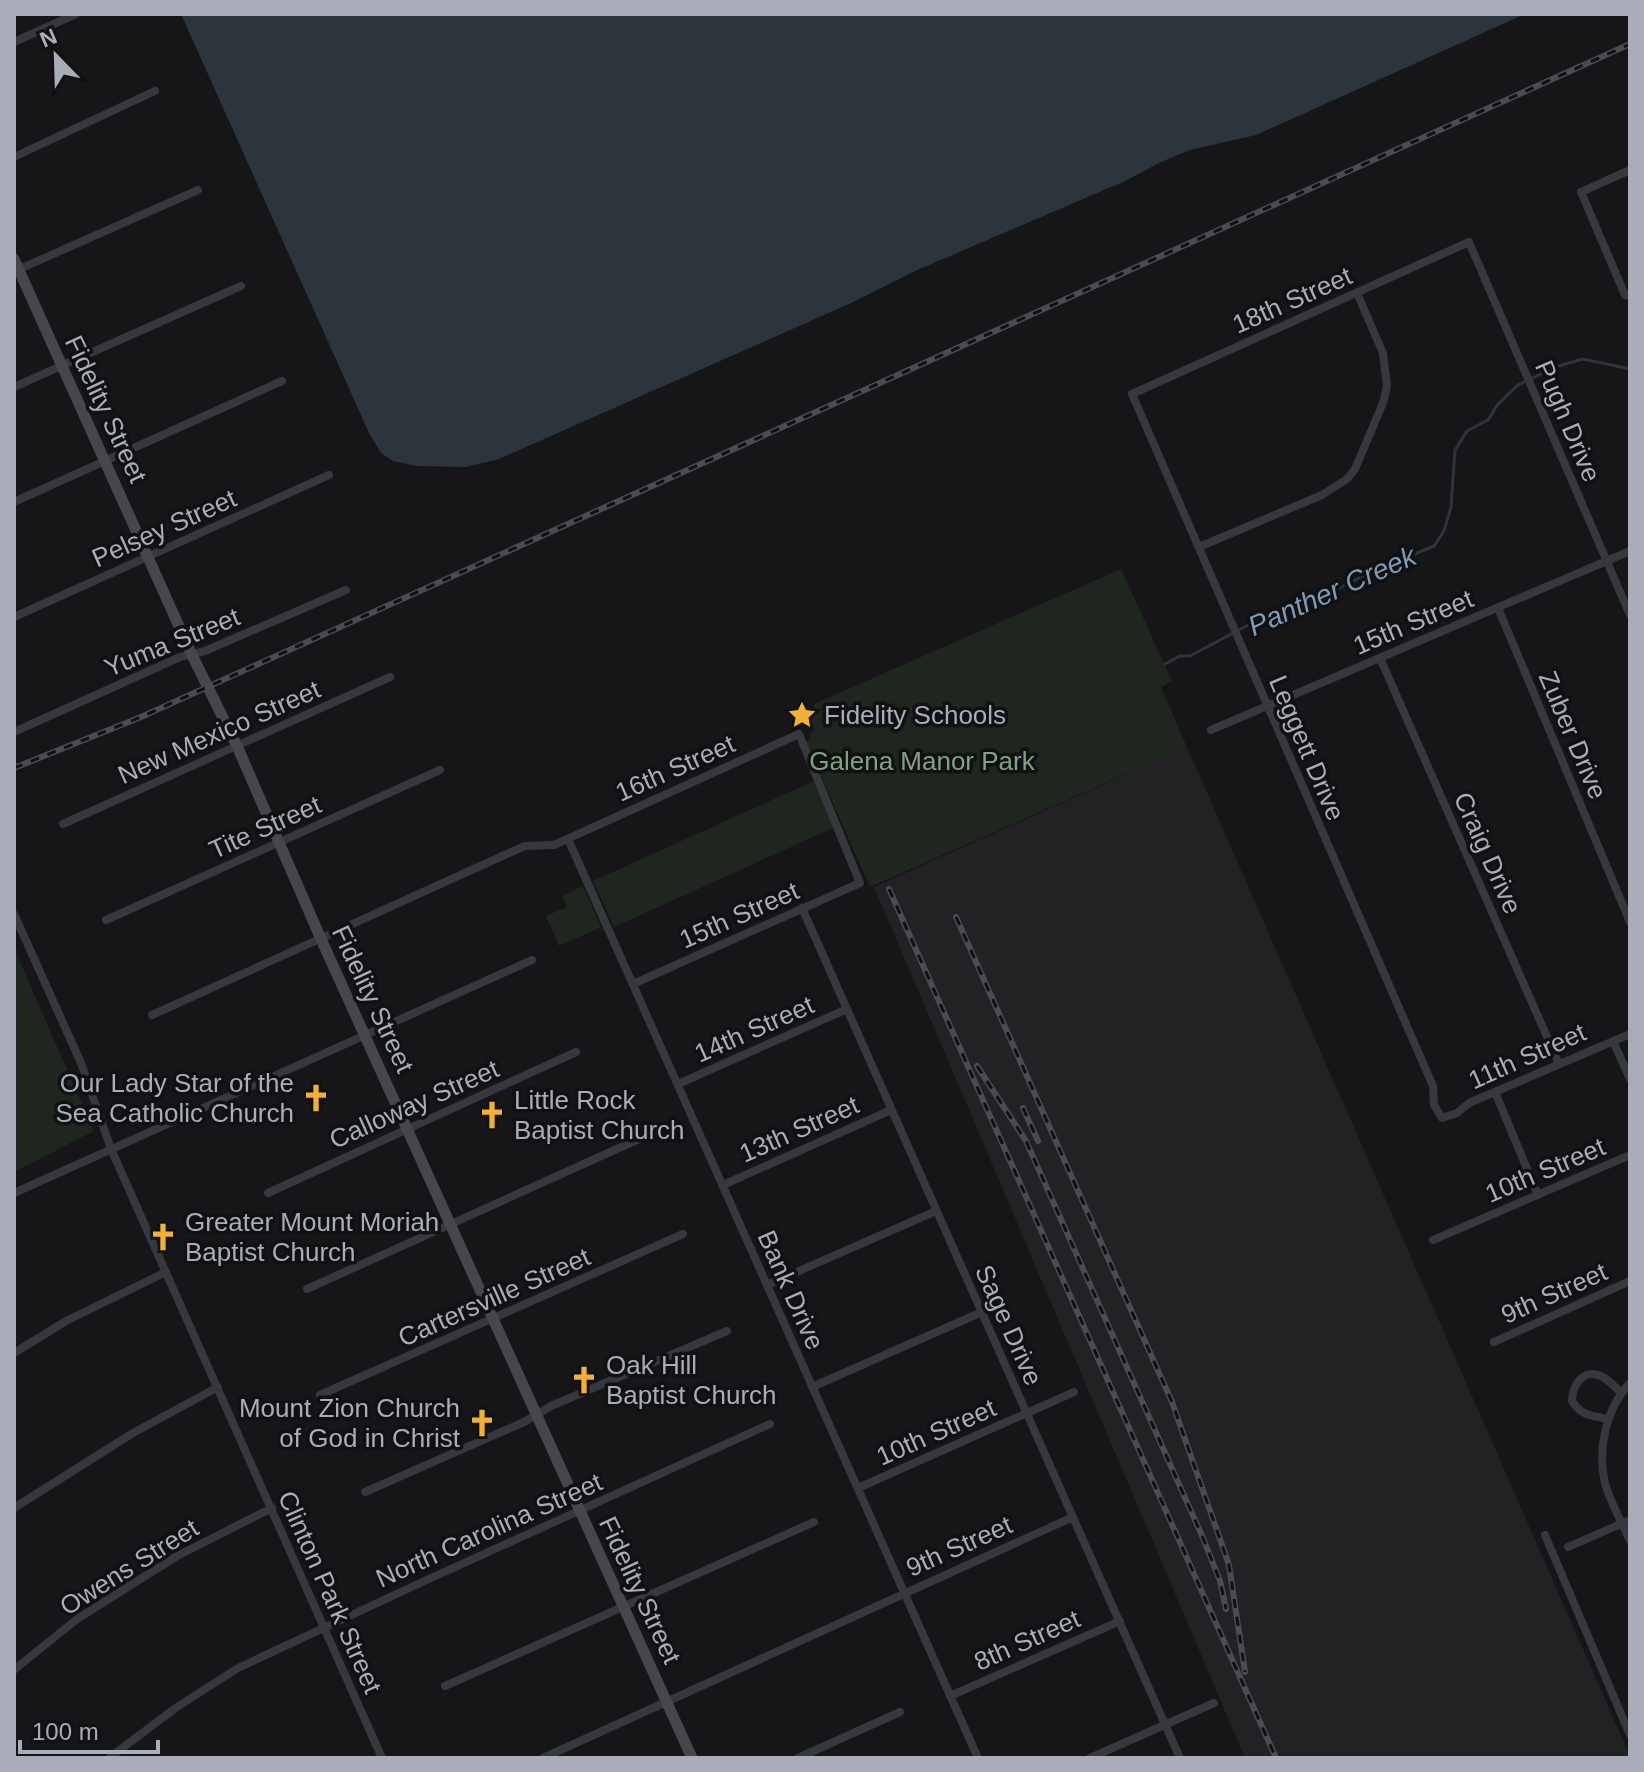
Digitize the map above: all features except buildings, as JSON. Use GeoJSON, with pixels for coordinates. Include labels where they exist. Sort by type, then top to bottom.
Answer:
{"type":"FeatureCollection","features":[{"type":"Feature","properties":{"kind":"main road","name":"Fidelity Street"},"geometry":{"type":"LineString","coordinates":[[15,266],[150,556],[191,653],[237,746],[321,939],[692,1758]]}},
{"type":"Feature","properties":{"kind":"street"},"geometry":{"type":"LineString","coordinates":[[14,42],[76,14]]}},
{"type":"Feature","properties":{"kind":"street"},"geometry":{"type":"LineString","coordinates":[[14,157],[155,91]]}},
{"type":"Feature","properties":{"kind":"street"},"geometry":{"type":"LineString","coordinates":[[1628,294],[1581,192],[1630,170]]}},
{"type":"Feature","properties":{"kind":"street"},"geometry":{"type":"LineString","coordinates":[[15,266],[198,190]]}},
{"type":"Feature","properties":{"kind":"street","name":"18th Street"},"geometry":{"type":"LineString","coordinates":[[1132,394],[1469,242]]}},
{"type":"Feature","properties":{"kind":"street","name":"Pugh Drive"},"geometry":{"type":"LineString","coordinates":[[1469,242],[1630,615]]}},
{"type":"Feature","properties":{"kind":"street"},"geometry":{"type":"LineString","coordinates":[[14,387],[241,286]]}},
{"type":"Feature","properties":{"kind":"street"},"geometry":{"type":"LineString","coordinates":[[1199,547],[1322,495],[1355,469],[1387,386],[1383,353],[1357,293]]}},
{"type":"Feature","properties":{"kind":"street"},"geometry":{"type":"LineString","coordinates":[[14,502],[282,381]]}},
{"type":"Feature","properties":{"kind":"street","name":"Leggett Drive"},"geometry":{"type":"LineString","coordinates":[[1132,394],[1433,1086],[1434,1105],[1442,1118]]}},
{"type":"Feature","properties":{"kind":"street","name":"Pelsey Street"},"geometry":{"type":"LineString","coordinates":[[14,617],[329,475]]}},
{"type":"Feature","properties":{"kind":"street","name":"15th Street"},"geometry":{"type":"LineString","coordinates":[[1211,730],[1630,551]]}},
{"type":"Feature","properties":{"kind":"street","name":"Yuma Street"},"geometry":{"type":"LineString","coordinates":[[14,732],[191,653],[205,651],[346,590]]}},
{"type":"Feature","properties":{"kind":"street","name":"Zuber Drive"},"geometry":{"type":"LineString","coordinates":[[1498,608],[1630,922]]}},
{"type":"Feature","properties":{"kind":"street","name":"Craig Drive"},"geometry":{"type":"LineString","coordinates":[[1380,658],[1559,1064]]}},
{"type":"Feature","properties":{"kind":"street","name":"New Mexico Street"},"geometry":{"type":"LineString","coordinates":[[63,824],[390,677]]}},
{"type":"Feature","properties":{"kind":"street","name":"16th Street"},"geometry":{"type":"LineString","coordinates":[[152,1015],[525,846],[554,845],[799,734],[860,883]]}},
{"type":"Feature","properties":{"kind":"street","name":"Tite Street"},"geometry":{"type":"LineString","coordinates":[[106,920],[440,770]]}},
{"type":"Feature","properties":{"kind":"street","name":"Bank Drive"},"geometry":{"type":"LineString","coordinates":[[568,839],[978,1758]]}},
{"type":"Feature","properties":{"kind":"street","name":"15th Street"},"geometry":{"type":"LineString","coordinates":[[633,984],[860,883]]}},
{"type":"Feature","properties":{"kind":"street","name":"Sage Drive"},"geometry":{"type":"LineString","coordinates":[[802,908],[1180,1758]]}},
{"type":"Feature","properties":{"kind":"street","name":"Clinton Park Street"},"geometry":{"type":"LineString","coordinates":[[14,914],[81,1063],[111,1149],[381,1755]]}},
{"type":"Feature","properties":{"kind":"street"},"geometry":{"type":"LineString","coordinates":[[14,1193],[532,960]]}},
{"type":"Feature","properties":{"kind":"street","name":"14th Street"},"geometry":{"type":"LineString","coordinates":[[678,1084],[847,1009]]}},
{"type":"Feature","properties":{"kind":"street","name":"11th Street"},"geometry":{"type":"LineString","coordinates":[[1442,1118],[1457,1113],[1469,1103],[1630,1034]]}},
{"type":"Feature","properties":{"kind":"street"},"geometry":{"type":"LineString","coordinates":[[1613,1041],[1630,1079]]}},
{"type":"Feature","properties":{"kind":"street","name":"Calloway Street"},"geometry":{"type":"LineString","coordinates":[[268,1193],[576,1052]]}},
{"type":"Feature","properties":{"kind":"street"},"geometry":{"type":"LineString","coordinates":[[1495,1092],[1538,1195]]}},
{"type":"Feature","properties":{"kind":"street","name":"13th Street"},"geometry":{"type":"LineString","coordinates":[[723,1185],[891,1110]]}},
{"type":"Feature","properties":{"kind":"street"},"geometry":{"type":"LineString","coordinates":[[307,1289],[639,1139]]}},
{"type":"Feature","properties":{"kind":"street","name":"10th Street"},"geometry":{"type":"LineString","coordinates":[[1433,1240],[1630,1155]]}},
{"type":"Feature","properties":{"kind":"street"},"geometry":{"type":"LineString","coordinates":[[767,1285],[936,1211]]}},
{"type":"Feature","properties":{"kind":"street","name":"Cartersville Street"},"geometry":{"type":"LineString","coordinates":[[320,1395],[683,1234]]}},
{"type":"Feature","properties":{"kind":"street"},"geometry":{"type":"LineString","coordinates":[[14,1353],[66,1321],[166,1272]]}},
{"type":"Feature","properties":{"kind":"street","name":"9th Street"},"geometry":{"type":"LineString","coordinates":[[1494,1342],[1630,1281]]}},
{"type":"Feature","properties":{"kind":"street"},"geometry":{"type":"LineString","coordinates":[[812,1387],[982,1312]]}},
{"type":"Feature","properties":{"kind":"street"},"geometry":{"type":"LineString","coordinates":[[365,1492],[727,1331]]}},
{"type":"Feature","properties":{"kind":"street"},"geometry":{"type":"LineString","coordinates":[[1607,1419],[1582,1414],[1576,1409],[1572,1401],[1575,1386],[1580,1379],[1596,1374],[1621,1393]]}},
{"type":"Feature","properties":{"kind":"street"},"geometry":{"type":"LineString","coordinates":[[1630,1383],[1607,1419],[1603,1457],[1605,1484],[1626,1522],[1630,1541]]}},
{"type":"Feature","properties":{"kind":"street"},"geometry":{"type":"LineString","coordinates":[[14,1508],[133,1433],[218,1387]]}},
{"type":"Feature","properties":{"kind":"street","name":"10th Street"},"geometry":{"type":"LineString","coordinates":[[858,1488],[1074,1392]]}},
{"type":"Feature","properties":{"kind":"street","name":"North Carolina Street"},"geometry":{"type":"LineString","coordinates":[[109,1758],[177,1707],[238,1668],[770,1424]]}},
{"type":"Feature","properties":{"kind":"street","name":"Owens Street"},"geometry":{"type":"LineString","coordinates":[[14,1670],[77,1619],[165,1564],[272,1508]]}},
{"type":"Feature","properties":{"kind":"street","name":"9th Street"},"geometry":{"type":"LineString","coordinates":[[543,1758],[1073,1517]]}},
{"type":"Feature","properties":{"kind":"street"},"geometry":{"type":"LineString","coordinates":[[445,1686],[814,1522]]}},
{"type":"Feature","properties":{"kind":"street"},"geometry":{"type":"LineString","coordinates":[[1568,1547],[1626,1522]]}},
{"type":"Feature","properties":{"kind":"street"},"geometry":{"type":"LineString","coordinates":[[1545,1535],[1630,1735]]}},
{"type":"Feature","properties":{"kind":"street","name":"8th Street"},"geometry":{"type":"LineString","coordinates":[[950,1696],[1120,1621]]}},
{"type":"Feature","properties":{"kind":"street"},"geometry":{"type":"LineString","coordinates":[[1090,1758],[1214,1703]]}},
{"type":"Feature","properties":{"kind":"street"},"geometry":{"type":"LineString","coordinates":[[798,1758],[900,1712]]}},
{"type":"Feature","properties":{"kind":"street"},"geometry":{"type":"LineString","coordinates":[[368,1758],[381,1755]]}},
{"type":"Feature","properties":{"kind":"shaded area"},"geometry":{"type":"Polygon","coordinates":[[[181,14],[1525,14],[1256,135],[1190,150],[1161,162],[1125,181],[915,271],[851,303],[499,459],[466,467],[417,466],[393,461],[381,453],[369,433],[181,14]]]}},
{"type":"Feature","properties":{"kind":"shaded area"},"geometry":{"type":"Polygon","coordinates":[[[1187,747],[1630,1758],[1245,1758],[874,887],[1187,747]]]}},
{"type":"Feature","properties":{"kind":"green space","name":"Galena Manor Park"},"geometry":{"type":"Polygon","coordinates":[[[1121,569],[1172,681],[1161,687],[1187,747],[870,887],[806,742],[810,739],[814,704],[1121,569]]]}},
{"type":"Feature","properties":{"kind":"green space"},"geometry":{"type":"Polygon","coordinates":[[[814,781],[835,827],[614,927],[593,881],[814,781]]]}},
{"type":"Feature","properties":{"kind":"green space"},"geometry":{"type":"Polygon","coordinates":[[[583,886],[601,927],[559,946],[546,916],[567,907],[562,896],[583,886]]]}},
{"type":"Feature","properties":{"kind":"green space"},"geometry":{"type":"Polygon","coordinates":[[[14,948],[94,1131],[14,1172],[14,948]]]}},
{"type":"Feature","properties":{"kind":"waterway","name":"Panther Creek"},"geometry":{"type":"LineString","coordinates":[[1165,664],[1180,656],[1190,656],[1252,623],[1296,610],[1367,574],[1434,546],[1444,531],[1451,507],[1455,450],[1467,431],[1488,420],[1498,404],[1518,385],[1555,367],[1583,359],[1630,369]]}},
{"type":"Feature","properties":{"kind":"railway"},"geometry":{"type":"LineString","coordinates":[[14,768],[141,717],[1630,44]]}},
{"type":"Feature","properties":{"kind":"railway"},"geometry":{"type":"LineString","coordinates":[[889,889],[1276,1758]]}},
{"type":"Feature","properties":{"kind":"railway"},"geometry":{"type":"LineString","coordinates":[[956,917],[1172,1402],[1229,1565],[1245,1672]]}},
{"type":"Feature","properties":{"kind":"railway"},"geometry":{"type":"LineString","coordinates":[[977,1066],[1026,1141],[1203,1538],[1220,1581],[1226,1609]]}},
{"type":"Feature","properties":{"kind":"railway"},"geometry":{"type":"LineString","coordinates":[[1023,1108],[1038,1141]]}},
{"type":"Feature","properties":{"kind":"place","name":"Fidelity Schools"},"geometry":{"type":"Point","coordinates":[802,715]}},
{"type":"Feature","properties":{"kind":"place","name":"Our Lady Star of the Sea Catholic Church"},"geometry":{"type":"Point","coordinates":[316,1098]}},
{"type":"Feature","properties":{"kind":"place","name":"Little Rock Baptist Church"},"geometry":{"type":"Point","coordinates":[492,1115]}},
{"type":"Feature","properties":{"kind":"place","name":"Greater Mount Moriah Baptist Church"},"geometry":{"type":"Point","coordinates":[163,1237]}},
{"type":"Feature","properties":{"kind":"place","name":"Oak Hill Baptist Church"},"geometry":{"type":"Point","coordinates":[584,1380]}},
{"type":"Feature","properties":{"kind":"place","name":"Mount Zion Church of God in Christ"},"geometry":{"type":"Point","coordinates":[482,1423]}}]}
